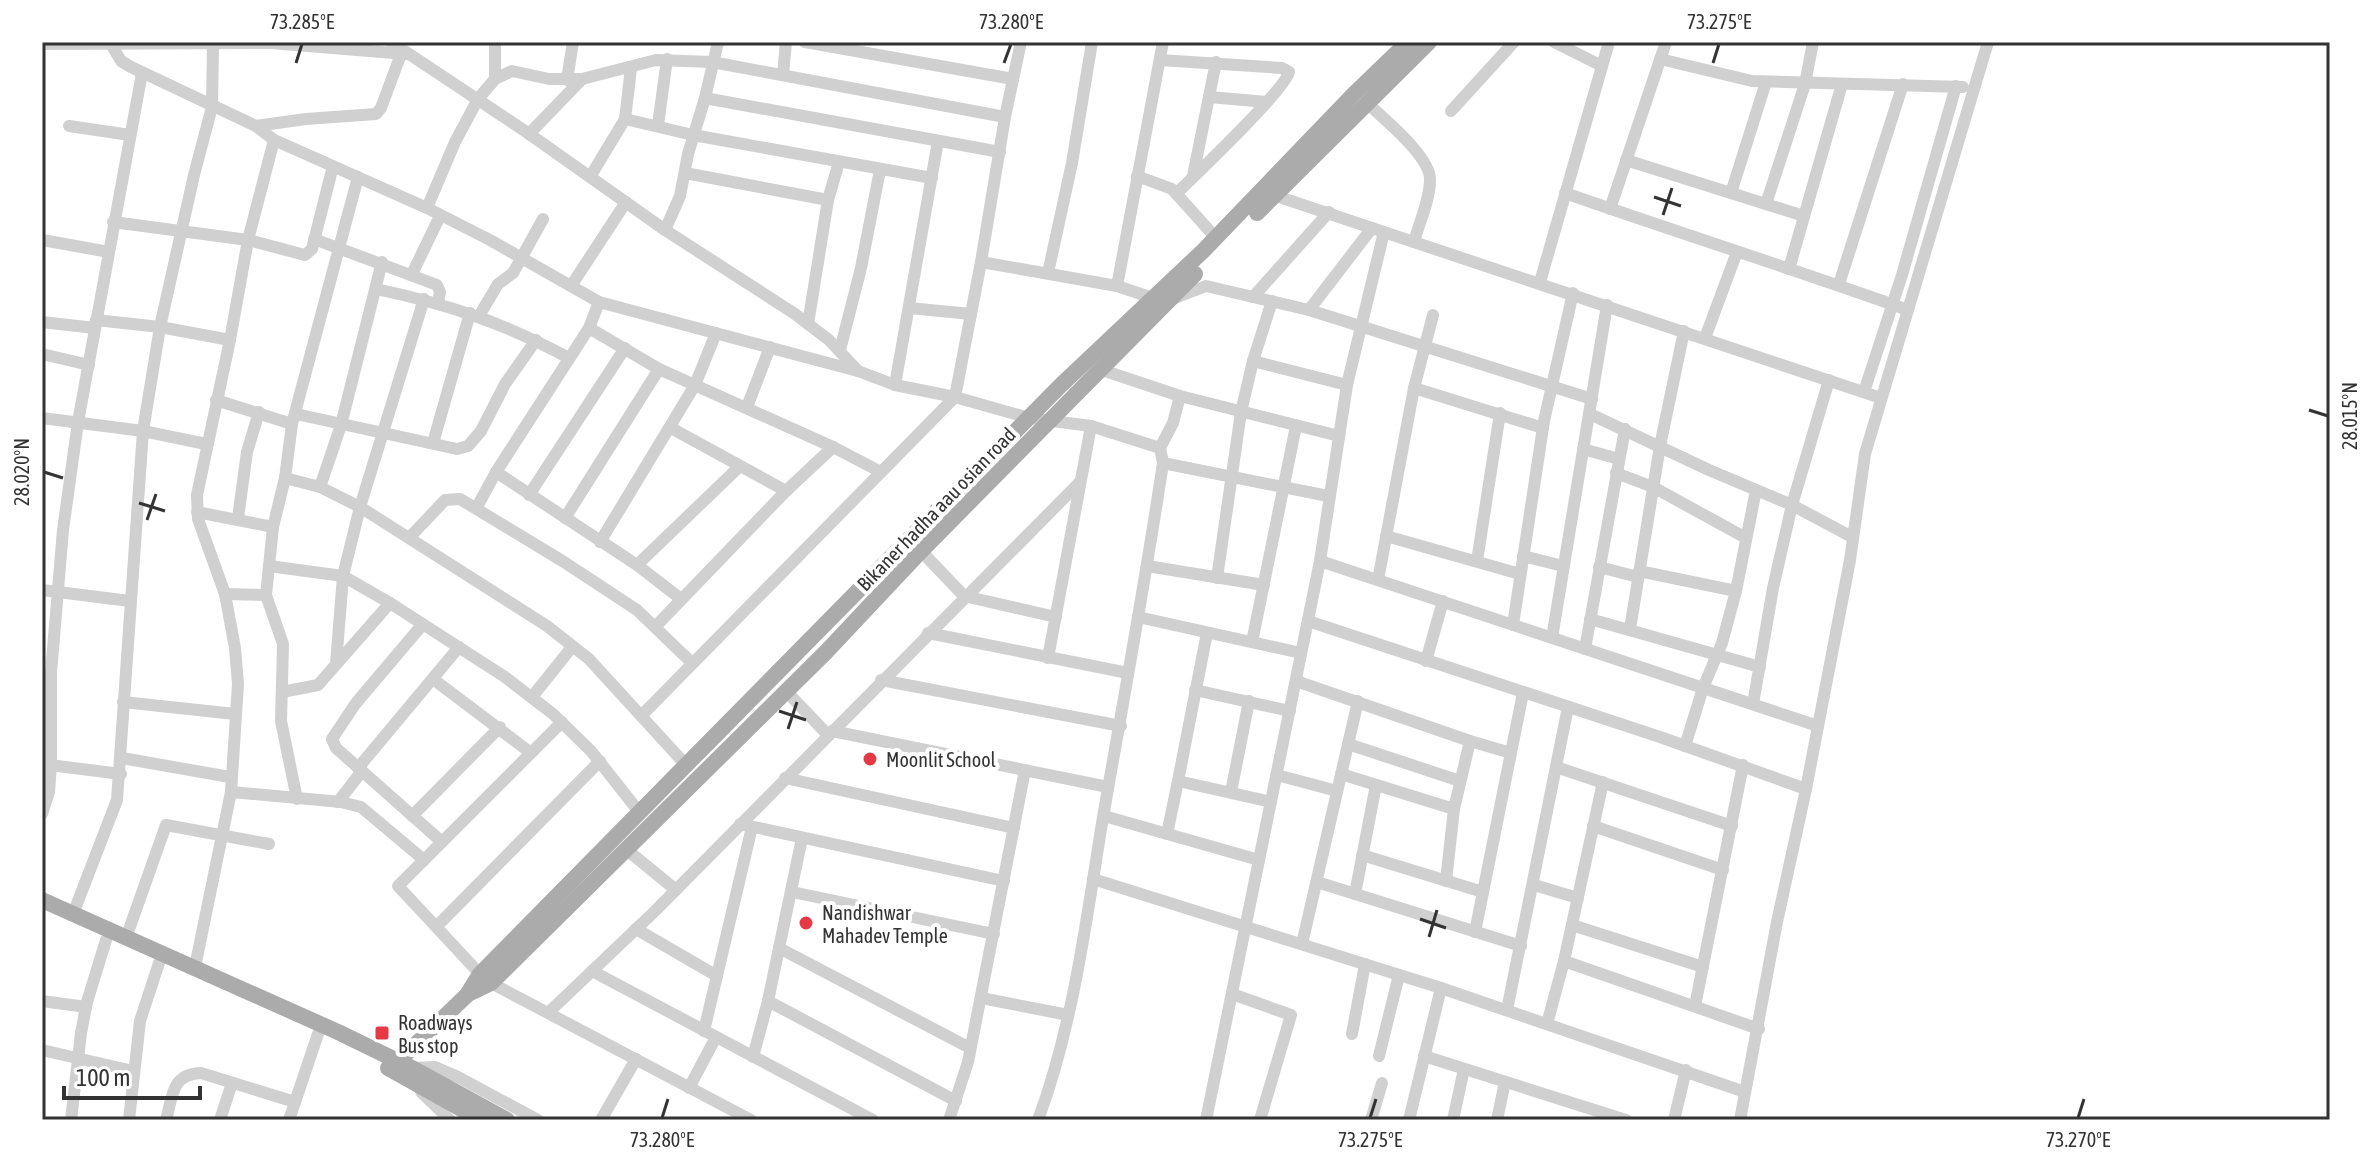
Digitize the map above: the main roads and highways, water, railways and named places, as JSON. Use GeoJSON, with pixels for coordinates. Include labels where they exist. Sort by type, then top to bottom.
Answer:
{"type":"FeatureCollection","features":[{"type":"Feature","properties":{"kind":"main road","name":"Bikaner hadha aau osian road"},"geometry":{"type":"LineString","coordinates":[[400,1066],[467,995],[627,850],[786,691],[1099,369],[1216,238],[1269,193],[1354,94],[1408,42]]}},
{"type":"Feature","properties":{"kind":"main road","name":"Bikaner hadha aau osian road"},"geometry":{"type":"LineString","coordinates":[[486,978],[686,765],[1029,418],[1160,299],[1429,42]]}},
{"type":"Feature","properties":{"kind":"main road"},"geometry":{"type":"LineString","coordinates":[[42,900],[195,967],[507,1120]]}},
{"type":"Feature","properties":{"kind":"main road"},"geometry":{"type":"LineString","coordinates":[[42,910],[318,1034],[400,1066],[481,1120]]}},
{"type":"Feature","properties":{"kind":"place","name":"Moonlit School"},"geometry":{"type":"Point","coordinates":[870,759]}},
{"type":"Feature","properties":{"kind":"place","name":"Nandishwar Mahadev Temple"},"geometry":{"type":"Point","coordinates":[806,923]}},
{"type":"Feature","properties":{"kind":"place","name":"Roadways Bus stop"},"geometry":{"type":"Point","coordinates":[382,1033]}}]}
